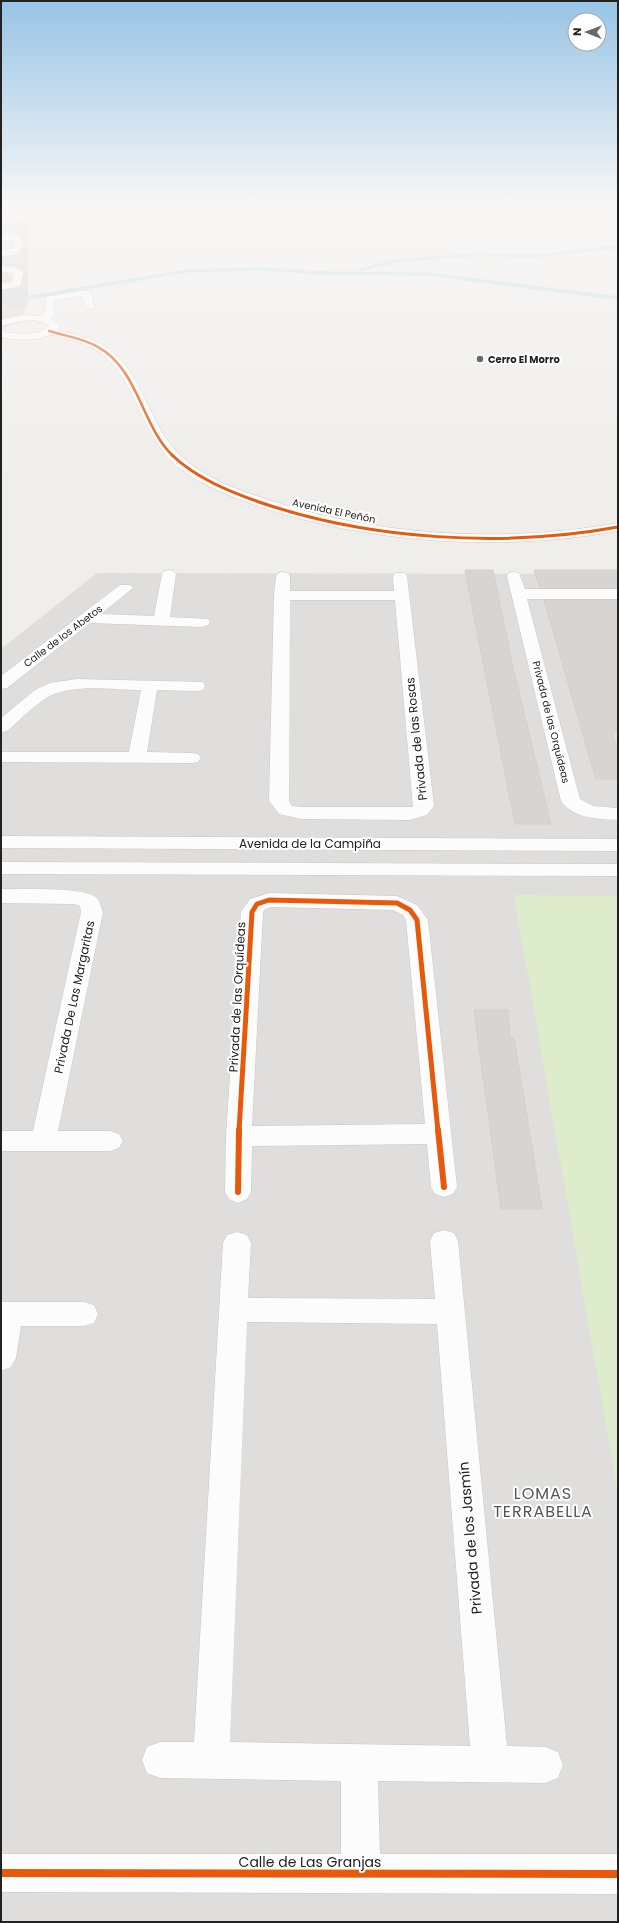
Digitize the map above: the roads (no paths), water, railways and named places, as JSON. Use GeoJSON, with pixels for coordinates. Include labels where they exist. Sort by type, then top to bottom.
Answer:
{"type":"FeatureCollection","features":[{"type":"Feature","properties":{"kind":"street"},"geometry":{"type":"LineString","coordinates":[[43,319],[50,313],[49,299],[68,296]]}},
{"type":"Feature","properties":{"kind":"street"},"geometry":{"type":"LineString","coordinates":[[87,296],[90,307]]}},
{"type":"Feature","properties":{"kind":"street"},"geometry":{"type":"LineString","coordinates":[[1,315],[12,312]]}},
{"type":"Feature","properties":{"kind":"street"},"geometry":{"type":"LineString","coordinates":[[1,323],[21,318],[43,319],[55,324],[54,329],[40,334],[20,336],[1,334]]}},
{"type":"Feature","properties":{"kind":"street","name":"Avenida El Peñón"},"geometry":{"type":"LineString","coordinates":[[49,331],[87,342],[101,348],[115,359],[125,371],[146,417],[169,452],[178,460],[196,473],[218,485],[266,505],[324,520],[376,530],[431,536],[485,538],[545,536],[618,527]]}},
{"type":"Feature","properties":{"kind":"street"},"geometry":{"type":"LineString","coordinates":[[3,347],[20,336]]}},
{"type":"Feature","properties":{"kind":"street"},"geometry":{"type":"LineString","coordinates":[[161,621],[168,574]]}},
{"type":"Feature","properties":{"kind":"street","name":"Privada de las Rosas"},"geometry":{"type":"LineString","coordinates":[[283,576],[278,801],[286,810],[302,813],[410,814],[420,811],[424,806],[400,576]]}},
{"type":"Feature","properties":{"kind":"street","name":"Privada de las Orquídeas"},"geometry":{"type":"LineString","coordinates":[[514,576],[571,801],[578,808],[588,812],[618,814]]}},
{"type":"Feature","properties":{"kind":"street","name":"Calle de los Abetos"},"geometry":{"type":"LineString","coordinates":[[1,684],[125,588]]}},
{"type":"Feature","properties":{"kind":"street"},"geometry":{"type":"LineString","coordinates":[[519,594],[618,594]]}},
{"type":"Feature","properties":{"kind":"street"},"geometry":{"type":"LineString","coordinates":[[282,596],[401,595]]}},
{"type":"Feature","properties":{"kind":"street"},"geometry":{"type":"LineString","coordinates":[[87,618],[202,622]]}},
{"type":"Feature","properties":{"kind":"street"},"geometry":{"type":"LineString","coordinates":[[5,718],[41,694],[56,687],[77,684],[197,686]]}},
{"type":"Feature","properties":{"kind":"street"},"geometry":{"type":"LineString","coordinates":[[136,757],[150,685]]}},
{"type":"Feature","properties":{"kind":"street"},"geometry":{"type":"LineString","coordinates":[[1,757],[192,758]]}},
{"type":"Feature","properties":{"kind":"street"},"geometry":{"type":"LineString","coordinates":[[349,814],[349,843]]}},
{"type":"Feature","properties":{"kind":"street","name":"Avenida de la Campiña"},"geometry":{"type":"LineString","coordinates":[[1,842],[618,845]]}},
{"type":"Feature","properties":{"kind":"street"},"geometry":{"type":"LineString","coordinates":[[495,844],[500,870]]}},
{"type":"Feature","properties":{"kind":"street"},"geometry":{"type":"LineString","coordinates":[[1,868],[618,870]]}},
{"type":"Feature","properties":{"kind":"street","name":"Privada De Las Margaritas"},"geometry":{"type":"LineString","coordinates":[[22,868],[9,896],[76,897],[89,902],[92,912],[43,1140]]}},
{"type":"Feature","properties":{"kind":"street"},"geometry":{"type":"LineString","coordinates":[[326,869],[331,901]]}},
{"type":"Feature","properties":{"kind":"street"},"geometry":{"type":"LineString","coordinates":[[331,901],[342,882],[352,869]]}},
{"type":"Feature","properties":{"kind":"street","name":"Privada de las Orquídeas"},"geometry":{"type":"LineString","coordinates":[[238,1192],[239,1136],[252,912],[257,904],[269,900],[397,903],[410,910],[417,920],[444,1187]]}},
{"type":"Feature","properties":{"kind":"street"},"geometry":{"type":"LineString","coordinates":[[239,1136],[438,1134]]}},
{"type":"Feature","properties":{"kind":"street"},"geometry":{"type":"LineString","coordinates":[[1,1140],[110,1141]]}},
{"type":"Feature","properties":{"kind":"street","name":"Privada de los Jasmín"},"geometry":{"type":"LineString","coordinates":[[444,1241],[490,1763]]}},
{"type":"Feature","properties":{"kind":"street"},"geometry":{"type":"LineString","coordinates":[[211,1762],[237,1243]]}},
{"type":"Feature","properties":{"kind":"street"},"geometry":{"type":"LineString","coordinates":[[234,1310],[450,1312]]}},
{"type":"Feature","properties":{"kind":"street"},"geometry":{"type":"LineString","coordinates":[[1,1358],[5,1314],[84,1314]]}},
{"type":"Feature","properties":{"kind":"street"},"geometry":{"type":"LineString","coordinates":[[160,1760],[211,1762],[490,1763],[545,1765]]}},
{"type":"Feature","properties":{"kind":"street"},"geometry":{"type":"LineString","coordinates":[[358,1763],[361,1874]]}},
{"type":"Feature","properties":{"kind":"street","name":"Calle de Las Granjas"},"geometry":{"type":"LineString","coordinates":[[1,1873],[618,1874]]}},
{"type":"Feature","properties":{"kind":"waterway"},"geometry":{"type":"LineString","coordinates":[[1,302],[39,296]]}},
{"type":"Feature","properties":{"kind":"waterway"},"geometry":{"type":"LineString","coordinates":[[600,296],[618,298]]}},
{"type":"Feature","properties":{"kind":"place","name":"Cerro El Morro"},"geometry":{"type":"Point","coordinates":[480,359]}},
{"type":"Feature","properties":{"kind":"district","name":"LOMAS TERRABELLA"},"geometry":{"type":"Point","coordinates":[543,1502]}}]}
